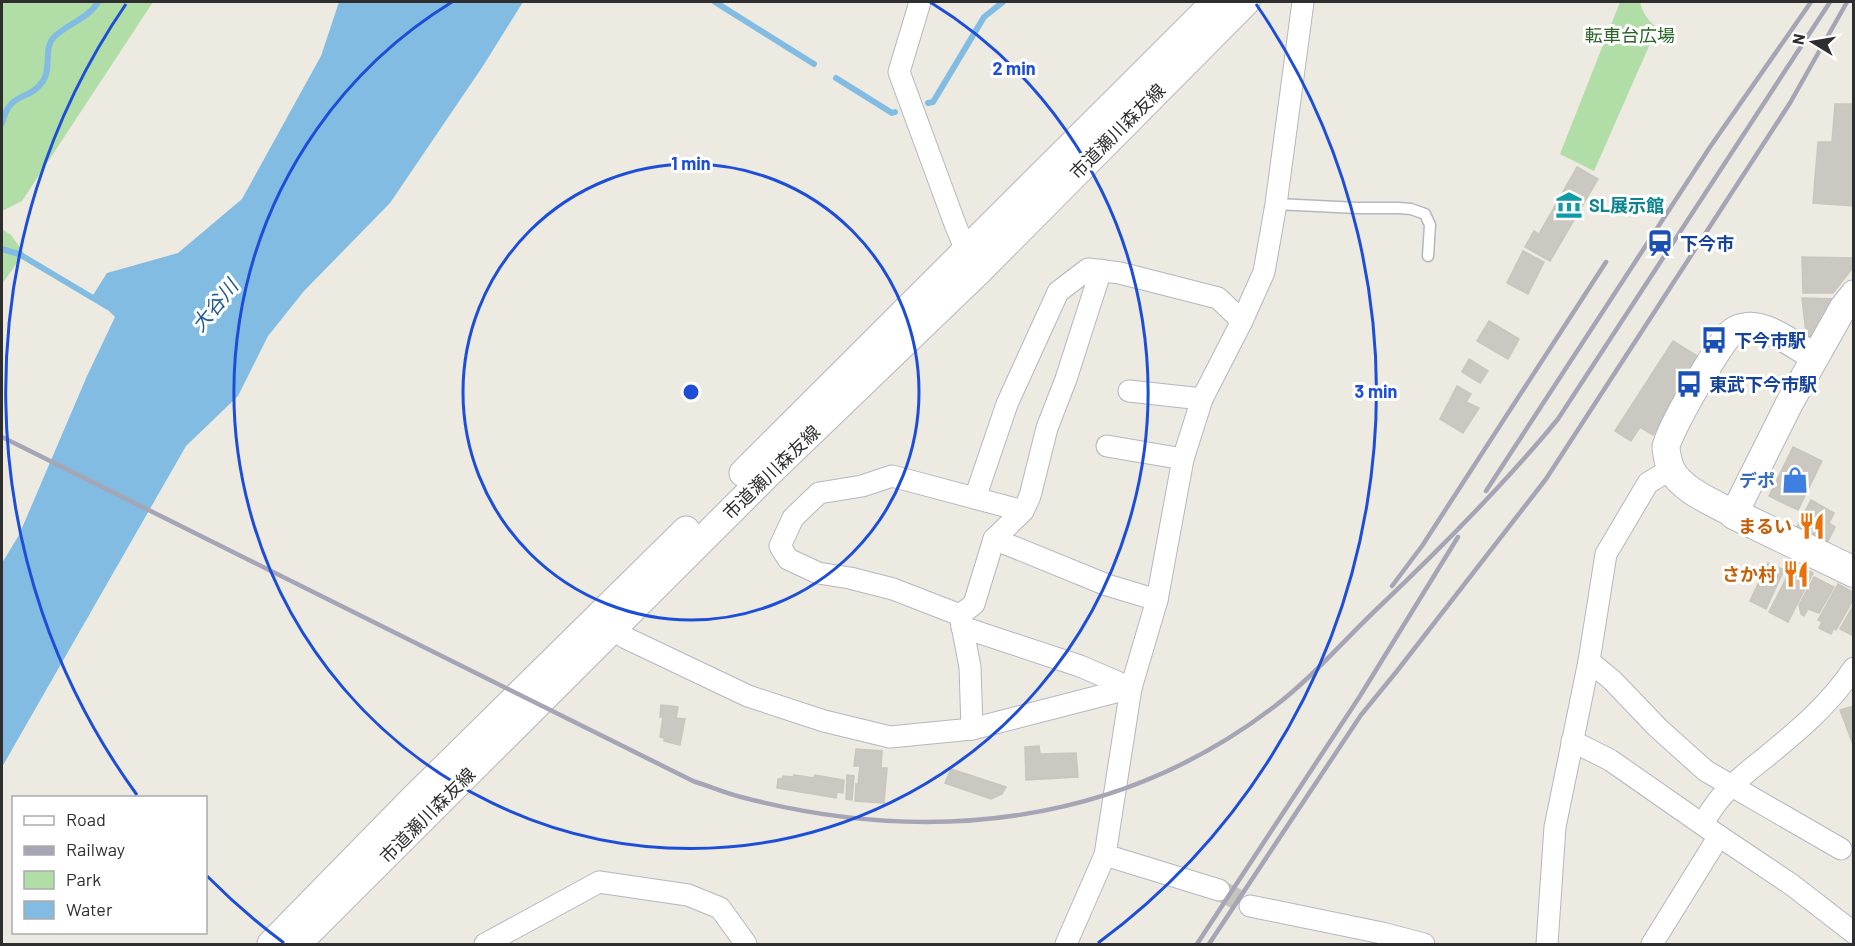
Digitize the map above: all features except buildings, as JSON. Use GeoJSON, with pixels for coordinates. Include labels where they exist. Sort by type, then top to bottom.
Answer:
{"type":"FeatureCollection","features":[{"type":"Feature","properties":{"kind":"main road"},"geometry":{"type":"LineString","coordinates":[[1734,514],[1854,572]]}},
{"type":"Feature","properties":{"kind":"street"},"geometry":{"type":"LineString","coordinates":[[920,2],[899,72],[972,261]]}},
{"type":"Feature","properties":{"kind":"street","name":"市道瀬川森友線"},"geometry":{"type":"LineString","coordinates":[[297,945],[769,473],[1215,2]]}},
{"type":"Feature","properties":{"kind":"street","name":"市道瀬川森友線"},"geometry":{"type":"LineString","coordinates":[[270,945],[414,798],[972,261],[1246,2]]}},
{"type":"Feature","properties":{"kind":"street"},"geometry":{"type":"LineString","coordinates":[[1066,945],[1105,855],[1131,688],[1157,600],[1183,459],[1202,399],[1264,272],[1276,204],[1303,2]]}},
{"type":"Feature","properties":{"kind":"street"},"geometry":{"type":"LineString","coordinates":[[975,498],[1007,404],[1058,292],[1088,269],[1120,273],[1218,298],[1242,321]]}},
{"type":"Feature","properties":{"kind":"street"},"geometry":{"type":"LineString","coordinates":[[972,729],[970,667],[961,621],[974,604],[994,539],[1023,511],[1030,496],[1047,428],[1066,379],[1101,270]]}},
{"type":"Feature","properties":{"kind":"street"},"geometry":{"type":"LineString","coordinates":[[1815,357],[1757,326],[1744,327],[1731,333],[1677,419],[1666,447],[1671,469],[1684,486],[1734,514],[1768,444],[1815,357],[1843,308],[1854,294]]}},
{"type":"Feature","properties":{"kind":"street"},"geometry":{"type":"LineString","coordinates":[[1129,392],[1202,399]]}},
{"type":"Feature","properties":{"kind":"street"},"geometry":{"type":"LineString","coordinates":[[1107,446],[1183,459]]}},
{"type":"Feature","properties":{"kind":"street"},"geometry":{"type":"LineString","coordinates":[[1547,945],[1555,827],[1589,661],[1605,554],[1648,483],[1671,469]]}},
{"type":"Feature","properties":{"kind":"street"},"geometry":{"type":"LineString","coordinates":[[1023,511],[892,476],[862,486],[819,493],[793,518],[780,546],[788,559],[818,573],[893,589],[961,621],[1131,688]]}},
{"type":"Feature","properties":{"kind":"street"},"geometry":{"type":"LineString","coordinates":[[994,539],[1107,585],[1157,600]]}},
{"type":"Feature","properties":{"kind":"street"},"geometry":{"type":"LineString","coordinates":[[613,629],[626,639],[748,696],[824,721],[890,736],[972,729],[1131,688]]}},
{"type":"Feature","properties":{"kind":"street"},"geometry":{"type":"LineString","coordinates":[[1589,661],[1612,680],[1658,728],[1706,771],[1841,849]]}},
{"type":"Feature","properties":{"kind":"street"},"geometry":{"type":"LineString","coordinates":[[1652,945],[1710,830],[1722,796],[1816,714],[1839,690],[1854,668]]}},
{"type":"Feature","properties":{"kind":"street"},"geometry":{"type":"LineString","coordinates":[[1572,741],[1610,760],[1792,885],[1854,935],[1847,945]]}},
{"type":"Feature","properties":{"kind":"street"},"geometry":{"type":"LineString","coordinates":[[1105,855],[1219,890]]}},
{"type":"Feature","properties":{"kind":"street"},"geometry":{"type":"LineString","coordinates":[[485,945],[599,882],[688,895],[720,908],[746,945]]}},
{"type":"Feature","properties":{"kind":"street"},"geometry":{"type":"LineString","coordinates":[[1250,906],[1382,933],[1424,945]]}},
{"type":"Feature","properties":{"kind":"lane"},"geometry":{"type":"LineString","coordinates":[[1276,204],[1411,209],[1425,214],[1430,225],[1428,256]]}},
{"type":"Feature","properties":{"kind":"green space"},"geometry":{"type":"Polygon","coordinates":[[[2,2],[153,2],[22,201],[2,211],[2,2]]]}},
{"type":"Feature","properties":{"kind":"green space","name":"転車台広場"},"geometry":{"type":"Polygon","coordinates":[[[1620,2],[1640,2],[1646,16],[1657,28],[1594,171],[1560,154],[1620,2]]]}},
{"type":"Feature","properties":{"kind":"green space"},"geometry":{"type":"Polygon","coordinates":[[[2,229],[11,235],[24,253],[2,284],[2,229]]]}},
{"type":"Feature","properties":{"kind":"water","name":"大谷川"},"geometry":{"type":"Polygon","coordinates":[[[339,2],[523,2],[483,66],[390,203],[304,291],[268,336],[238,396],[186,446],[2,767],[2,563],[19,535],[87,376],[115,317],[93,295],[107,273],[178,253],[242,199],[321,56],[339,2]]]}},
{"type":"Feature","properties":{"kind":"waterway"},"geometry":{"type":"LineString","coordinates":[[2,123],[10,105],[32,92],[43,81],[46,76],[49,47],[54,37],[89,13],[98,2]]}},
{"type":"Feature","properties":{"kind":"waterway"},"geometry":{"type":"LineString","coordinates":[[715,2],[814,64]]}},
{"type":"Feature","properties":{"kind":"waterway"},"geometry":{"type":"LineString","coordinates":[[928,103],[933,102],[984,17],[1003,2]]}},
{"type":"Feature","properties":{"kind":"waterway"},"geometry":{"type":"LineString","coordinates":[[836,78],[892,113],[895,112]]}},
{"type":"Feature","properties":{"kind":"waterway"},"geometry":{"type":"LineString","coordinates":[[2,249],[19,254],[108,307]]}},
{"type":"Feature","properties":{"kind":"tunnel"},"geometry":{"type":"LineString","coordinates":[[1219,890],[1250,906]]}},
{"type":"Feature","properties":{"kind":"railway"},"geometry":{"type":"LineString","coordinates":[[1486,491],[1710,147],[1811,2]]}},
{"type":"Feature","properties":{"kind":"railway"},"geometry":{"type":"LineString","coordinates":[[2,437],[693,781],[729,794],[811,812],[881,820],[951,821],[1020,815],[1087,800],[1152,778],[1215,746],[1275,706],[1315,671],[1494,492],[1558,419],[1830,2]]}},
{"type":"Feature","properties":{"kind":"railway"},"geometry":{"type":"LineString","coordinates":[[1209,944],[1361,715],[1546,479],[1790,103],[1847,2]]}},
{"type":"Feature","properties":{"kind":"railway"},"geometry":{"type":"LineString","coordinates":[[1392,586],[1422,546],[1606,262]]}},
{"type":"Feature","properties":{"kind":"railway"},"geometry":{"type":"LineString","coordinates":[[1197,944],[1360,696],[1458,537]]}},
{"type":"Feature","properties":{"kind":"place","name":"SL展示館"},"geometry":{"type":"Point","coordinates":[1569,205]}},
{"type":"Feature","properties":{"kind":"place","name":"下今市"},"geometry":{"type":"Point","coordinates":[1660,243]}},
{"type":"Feature","properties":{"kind":"place","name":"下今市駅"},"geometry":{"type":"Point","coordinates":[1714,340]}},
{"type":"Feature","properties":{"kind":"place","name":"東武下今市駅"},"geometry":{"type":"Point","coordinates":[1689,384]}},
{"type":"Feature","properties":{"kind":"place","name":"デポ"},"geometry":{"type":"Point","coordinates":[1795,480]}},
{"type":"Feature","properties":{"kind":"place","name":"まるい"},"geometry":{"type":"Point","coordinates":[1812,526]}},
{"type":"Feature","properties":{"kind":"place","name":"さか村"},"geometry":{"type":"Point","coordinates":[1796,574]}}]}
